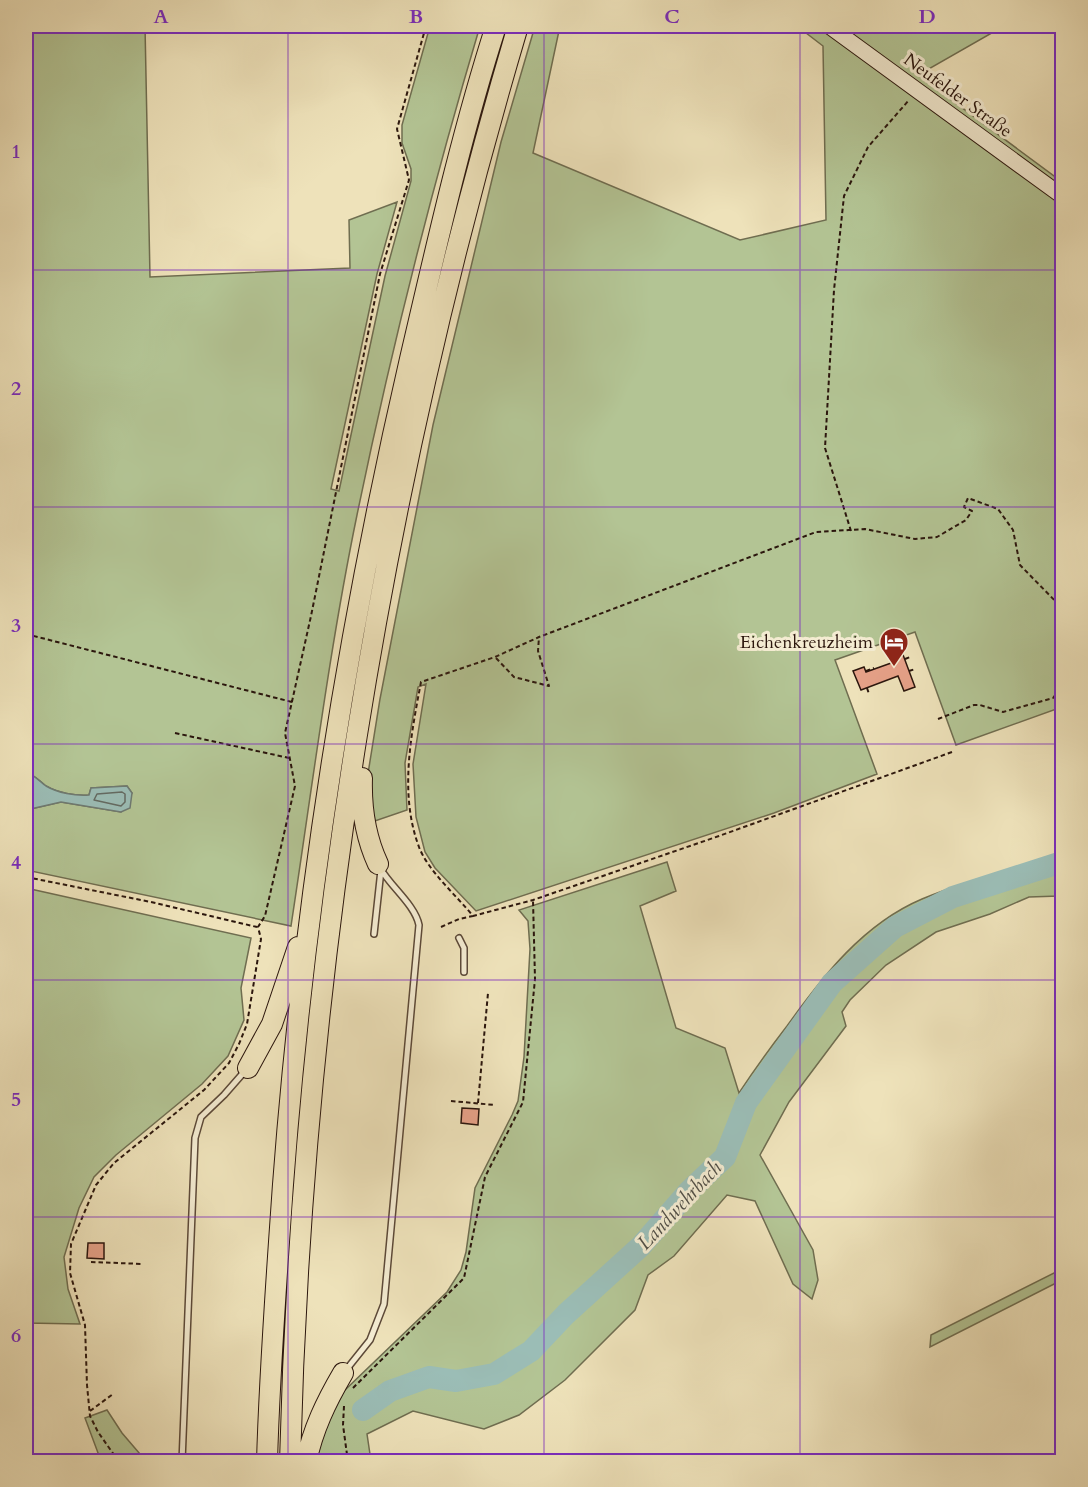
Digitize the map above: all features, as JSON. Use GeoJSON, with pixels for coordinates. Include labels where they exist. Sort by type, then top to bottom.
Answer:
{"type":"FeatureCollection","features":[{"type":"Feature","properties":{"kind":"highway"},"geometry":{"type":"LineString","coordinates":[[267,1461],[283,1175],[296,1038],[312,902],[347,666],[370,537],[431,268],[496,26]]}},
{"type":"Feature","properties":{"kind":"highway"},"geometry":{"type":"LineString","coordinates":[[290,1461],[295,1320],[313,1087],[325,969],[364,695],[391,543],[430,360],[489,126],[518,26]]}},
{"type":"Feature","properties":{"kind":"highway"},"geometry":{"type":"LineString","coordinates":[[364,695],[361,802],[366,834],[379,867]]}},
{"type":"Feature","properties":{"kind":"highway"},"geometry":{"type":"LineString","coordinates":[[248,1068],[272,1024],[312,902]]}},
{"type":"Feature","properties":{"kind":"highway"},"geometry":{"type":"LineString","coordinates":[[306,1461],[311,1439],[323,1407],[343,1373]]}},
{"type":"Feature","properties":{"kind":"main road","name":"Neufelder Straße"},"geometry":{"type":"LineString","coordinates":[[829,26],[1062,196]]}},
{"type":"Feature","properties":{"kind":"lane"},"geometry":{"type":"LineString","coordinates":[[375,934],[379,867]]}},
{"type":"Feature","properties":{"kind":"lane"},"geometry":{"type":"LineString","coordinates":[[343,1373],[370,1340],[384,1304],[419,925],[418,916],[395,890],[379,867]]}},
{"type":"Feature","properties":{"kind":"lane"},"geometry":{"type":"LineString","coordinates":[[459,938],[464,948],[464,972]]}},
{"type":"Feature","properties":{"kind":"lane"},"geometry":{"type":"LineString","coordinates":[[182,1461],[195,1138],[201,1117],[248,1068]]}},
{"type":"Feature","properties":{"kind":"path"},"geometry":{"type":"LineString","coordinates":[[119,1461],[98,1432],[90,1411],[85,1324],[70,1273],[71,1244],[96,1185],[114,1163],[204,1090],[229,1063],[247,1024],[261,939],[258,927],[265,916],[295,786],[285,733],[380,274],[409,180],[397,129],[426,26]]}},
{"type":"Feature","properties":{"kind":"path"},"geometry":{"type":"LineString","coordinates":[[851,531],[825,448],[832,322],[844,196],[868,147],[912,97]]}},
{"type":"Feature","properties":{"kind":"path"},"geometry":{"type":"LineString","coordinates":[[473,916],[429,864],[419,847],[409,806],[409,755],[421,682],[495,657],[539,637],[816,531],[865,529],[915,539],[937,537],[966,520],[972,511],[964,507],[968,498],[998,509],[1013,530],[1020,565],[1062,608]]}},
{"type":"Feature","properties":{"kind":"path"},"geometry":{"type":"LineString","coordinates":[[26,634],[291,702]]}},
{"type":"Feature","properties":{"kind":"path"},"geometry":{"type":"LineString","coordinates":[[495,657],[514,678],[549,686],[538,651],[539,637]]}},
{"type":"Feature","properties":{"kind":"path"},"geometry":{"type":"LineString","coordinates":[[905,659],[910,657]]}},
{"type":"Feature","properties":{"kind":"path"},"geometry":{"type":"LineString","coordinates":[[866,671],[874,668]]}},
{"type":"Feature","properties":{"kind":"path"},"geometry":{"type":"LineString","coordinates":[[909,671],[915,669]]}},
{"type":"Feature","properties":{"kind":"path"},"geometry":{"type":"LineString","coordinates":[[938,719],[974,705],[1003,712],[1053,698],[1062,686]]}},
{"type":"Feature","properties":{"kind":"path"},"geometry":{"type":"LineString","coordinates":[[867,688],[869,694]]}},
{"type":"Feature","properties":{"kind":"path"},"geometry":{"type":"LineString","coordinates":[[175,733],[289,758]]}},
{"type":"Feature","properties":{"kind":"path"},"geometry":{"type":"LineString","coordinates":[[441,927],[459,919],[533,900],[952,752]]}},
{"type":"Feature","properties":{"kind":"path"},"geometry":{"type":"LineString","coordinates":[[26,877],[151,902],[258,927]]}},
{"type":"Feature","properties":{"kind":"path"},"geometry":{"type":"LineString","coordinates":[[350,1393],[464,1278],[485,1177],[523,1102],[536,979],[533,900]]}},
{"type":"Feature","properties":{"kind":"path"},"geometry":{"type":"LineString","coordinates":[[477,1103],[488,993]]}},
{"type":"Feature","properties":{"kind":"path"},"geometry":{"type":"LineString","coordinates":[[451,1101],[495,1105]]}},
{"type":"Feature","properties":{"kind":"path"},"geometry":{"type":"LineString","coordinates":[[91,1262],[143,1264]]}},
{"type":"Feature","properties":{"kind":"path"},"geometry":{"type":"LineString","coordinates":[[90,1411],[113,1394]]}},
{"type":"Feature","properties":{"kind":"path"},"geometry":{"type":"LineString","coordinates":[[346,1398],[343,1425],[348,1461]]}},
{"type":"Feature","properties":{"kind":"green space"},"geometry":{"type":"Polygon","coordinates":[[[26,26],[145,26],[150,277],[350,268],[349,220],[397,202],[377,274],[331,489],[339,491],[385,276],[411,181],[411,169],[402,143],[402,125],[430,26],[480,26],[413,269],[357,515],[329,669],[291,926],[26,870],[26,810],[61,802],[121,812],[132,793],[127,786],[91,788],[89,795],[67,794],[46,786],[34,776],[26,773],[26,26]]]}},
{"type":"Feature","properties":{"kind":"green space"},"geometry":{"type":"Polygon","coordinates":[[[535,26],[560,26],[533,153],[740,240],[826,220],[823,46],[797,26],[817,26],[831,32],[1062,203],[1062,707],[956,745],[915,632],[835,660],[877,774],[774,813],[476,911],[435,868],[425,852],[416,817],[413,764],[426,684],[418,687],[405,763],[407,810],[369,823],[366,786],[380,699],[433,425],[501,142],[535,26]]]}},
{"type":"Feature","properties":{"kind":"green space"},"geometry":{"type":"Polygon","coordinates":[[[839,26],[1004,26],[918,75],[1062,182],[1062,190],[839,26]]]}},
{"type":"Feature","properties":{"kind":"green space"},"geometry":{"type":"Polygon","coordinates":[[[1062,855],[1062,893],[1059,896],[1029,897],[990,914],[936,932],[886,965],[850,1000],[842,1012],[846,1026],[789,1102],[760,1155],[813,1250],[818,1280],[812,1299],[793,1284],[755,1201],[727,1195],[674,1256],[648,1275],[635,1310],[565,1380],[519,1415],[484,1429],[413,1411],[367,1434],[371,1461],[312,1462],[326,1416],[345,1390],[447,1292],[461,1270],[466,1252],[475,1188],[518,1101],[524,1057],[530,949],[528,921],[519,910],[667,862],[676,891],[640,906],[676,1028],[725,1048],[739,1093],[830,970],[881,922],[939,892],[1062,855]]]}},
{"type":"Feature","properties":{"kind":"green space"},"geometry":{"type":"Polygon","coordinates":[[[26,888],[251,938],[241,988],[244,1020],[228,1056],[202,1084],[116,1155],[94,1177],[79,1208],[64,1257],[68,1289],[80,1324],[26,1323],[26,888]]]}},
{"type":"Feature","properties":{"kind":"green space"},"geometry":{"type":"Polygon","coordinates":[[[1062,1269],[1062,1280],[930,1347],[931,1335],[1062,1269]]]}},
{"type":"Feature","properties":{"kind":"green space"},"geometry":{"type":"Polygon","coordinates":[[[107,1410],[122,1433],[146,1461],[101,1461],[85,1418],[107,1410]]]}},
{"type":"Feature","properties":{"kind":"water"},"geometry":{"type":"Polygon","coordinates":[[[26,773],[34,776],[46,786],[72,794],[89,795],[91,788],[127,786],[132,793],[130,808],[121,812],[61,802],[26,810],[26,773]]]}},
{"type":"Feature","properties":{"kind":"building","name":"Eichenkreuzheim"},"geometry":{"type":"Polygon","coordinates":[[[899,644],[915,687],[904,691],[898,676],[861,690],[853,671],[864,667],[866,672],[894,662],[889,648],[899,644]]]}},
{"type":"Feature","properties":{"kind":"building"},"geometry":{"type":"Polygon","coordinates":[[[462,1108],[479,1109],[478,1125],[461,1123],[462,1108]]]}},
{"type":"Feature","properties":{"kind":"building"},"geometry":{"type":"Polygon","coordinates":[[[88,1243],[104,1243],[104,1259],[87,1258],[88,1243]]]}},
{"type":"Feature","properties":{"kind":"waterway","name":"Landwehrbach"},"geometry":{"type":"LineString","coordinates":[[363,1410],[390,1391],[429,1377],[456,1381],[494,1374],[531,1351],[566,1314],[641,1246],[689,1191],[725,1157],[746,1103],[832,983],[895,927],[953,897],[1062,862]]}},
{"type":"Feature","properties":{"kind":"place","name":"Eichenkreuzheim"},"geometry":{"type":"Point","coordinates":[894,668]}}]}
